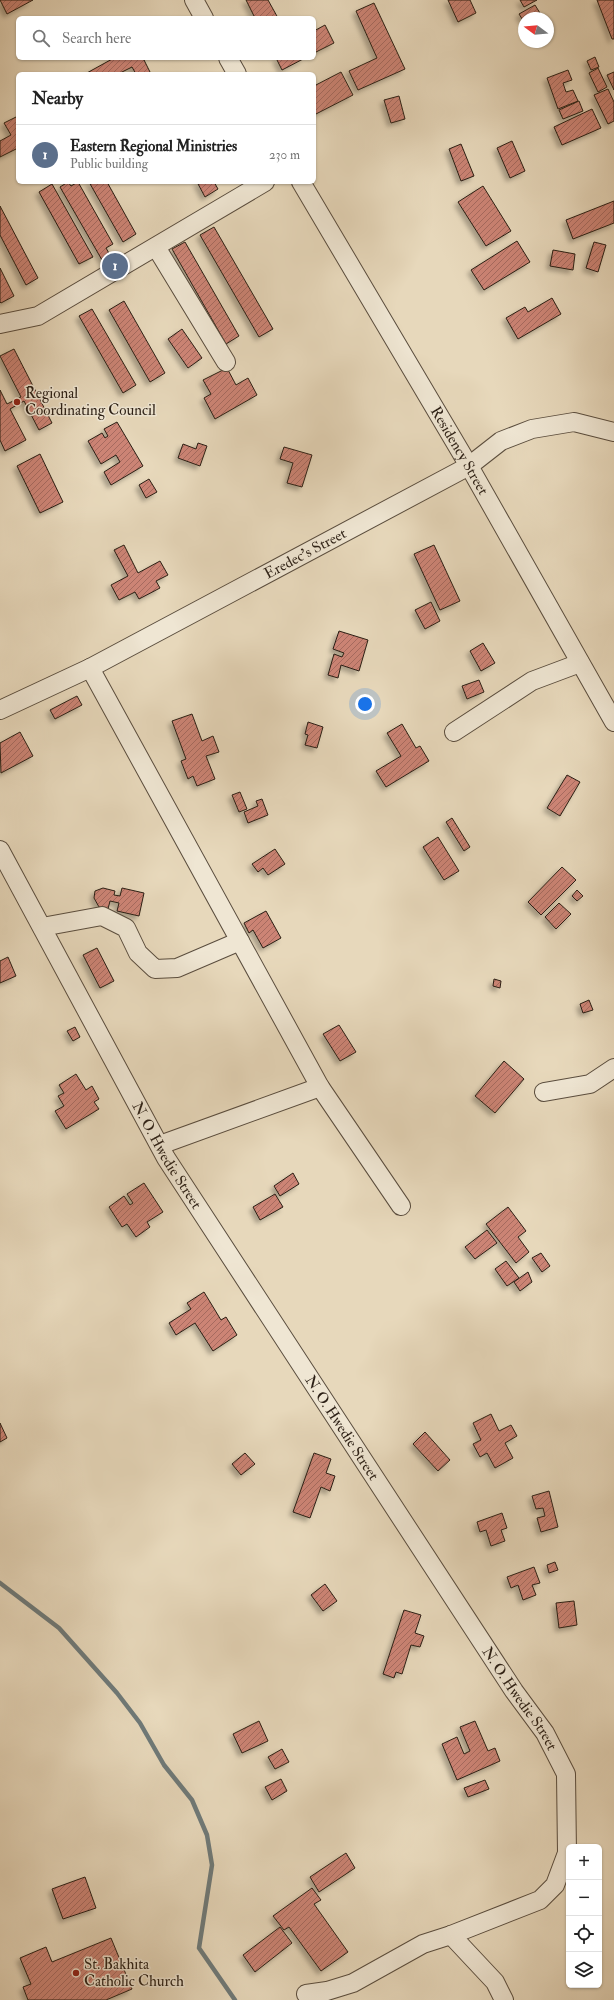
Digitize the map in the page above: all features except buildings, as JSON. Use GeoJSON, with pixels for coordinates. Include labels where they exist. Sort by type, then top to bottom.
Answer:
{"type":"FeatureCollection","features":[{"type":"Feature","properties":{"kind":"street"},"geometry":{"type":"LineString","coordinates":[[194,0],[203,16]]}},
{"type":"Feature","properties":{"kind":"street"},"geometry":{"type":"LineString","coordinates":[[229,60],[236,72]]}},
{"type":"Feature","properties":{"kind":"street"},"geometry":{"type":"LineString","coordinates":[[0,324],[38,316],[262,184]]}},
{"type":"Feature","properties":{"kind":"street","name":"Residency Street"},"geometry":{"type":"LineString","coordinates":[[302,184],[469,466],[614,722]]}},
{"type":"Feature","properties":{"kind":"street"},"geometry":{"type":"LineString","coordinates":[[156,247],[226,362]]}},
{"type":"Feature","properties":{"kind":"street","name":"Eredec's Street"},"geometry":{"type":"LineString","coordinates":[[0,710],[90,668],[469,466],[501,441],[532,429],[574,422],[614,432]]}},
{"type":"Feature","properties":{"kind":"street"},"geometry":{"type":"LineString","coordinates":[[454,732],[532,680],[580,663]]}},
{"type":"Feature","properties":{"kind":"street"},"geometry":{"type":"LineString","coordinates":[[90,668],[320,1087],[401,1206]]}},
{"type":"Feature","properties":{"kind":"street","name":"N. O. Hwedie Street"},"geometry":{"type":"LineString","coordinates":[[0,850],[160,1145],[514,1691],[545,1733],[566,1774],[567,1853],[555,1885],[540,1900],[451,1936],[423,1944],[353,1983],[327,1991],[306,1994]]}},
{"type":"Feature","properties":{"kind":"street"},"geometry":{"type":"LineString","coordinates":[[42,927],[102,916],[126,928],[138,953],[155,969],[177,968],[240,941]]}},
{"type":"Feature","properties":{"kind":"street"},"geometry":{"type":"LineString","coordinates":[[544,1092],[590,1084],[614,1068]]}},
{"type":"Feature","properties":{"kind":"street"},"geometry":{"type":"LineString","coordinates":[[160,1145],[320,1087]]}},
{"type":"Feature","properties":{"kind":"street"},"geometry":{"type":"LineString","coordinates":[[451,1936],[495,1982],[504,2000]]}},
{"type":"Feature","properties":{"kind":"waterway"},"geometry":{"type":"LineString","coordinates":[[0,1583],[59,1628],[117,1693],[140,1723],[164,1765],[192,1800],[207,1835],[212,1865],[199,1948],[235,2000]]}},
{"type":"Feature","properties":{"kind":"place","name":"Eastern Regional Ministries"},"geometry":{"type":"Point","coordinates":[115,266]}},
{"type":"Feature","properties":{"kind":"place","name":"Regional Coordinating Council"},"geometry":{"type":"Point","coordinates":[17,402]}},
{"type":"Feature","properties":{"kind":"place","name":"St. Bakhita Catholic Church"},"geometry":{"type":"Point","coordinates":[76,1973]}}]}
